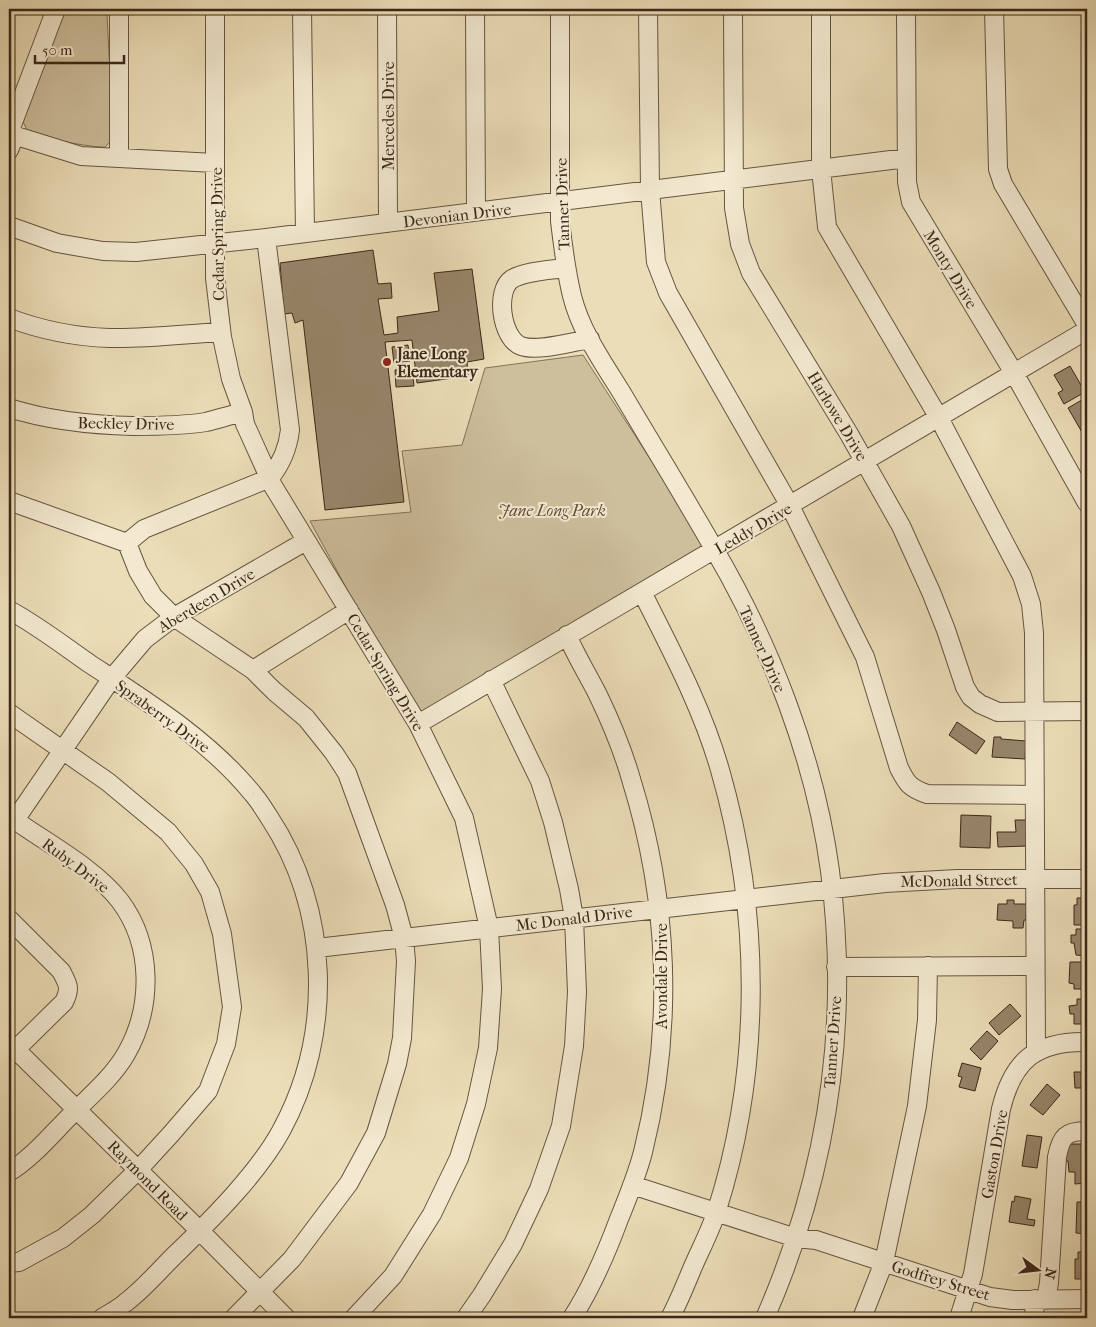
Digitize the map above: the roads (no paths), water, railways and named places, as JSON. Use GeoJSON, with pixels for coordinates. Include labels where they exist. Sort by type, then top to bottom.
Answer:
{"type":"FeatureCollection","features":[{"type":"Feature","properties":{"kind":"street"},"geometry":{"type":"LineString","coordinates":[[56,9],[10,138],[82,156],[216,163]]}},
{"type":"Feature","properties":{"kind":"street"},"geometry":{"type":"LineString","coordinates":[[119,9],[120,158]]}},
{"type":"Feature","properties":{"kind":"street","name":"Cedar Spring Drive"},"geometry":{"type":"LineString","coordinates":[[215,9],[215,278],[221,332],[231,379],[243,412],[245,424],[270,478],[306,541],[418,724],[464,818],[489,928],[492,989],[488,1048],[476,1104],[459,1158],[432,1214],[393,1276],[354,1318]]}},
{"type":"Feature","properties":{"kind":"street"},"geometry":{"type":"LineString","coordinates":[[302,9],[305,233]]}},
{"type":"Feature","properties":{"kind":"street","name":"Mercedes Drive"},"geometry":{"type":"LineString","coordinates":[[388,9],[388,223]]}},
{"type":"Feature","properties":{"kind":"street"},"geometry":{"type":"LineString","coordinates":[[475,9],[476,212]]}},
{"type":"Feature","properties":{"kind":"street","name":"Tanner Drive"},"geometry":{"type":"LineString","coordinates":[[560,9],[561,240],[572,296],[590,339],[715,550],[775,670],[803,751],[821,823],[830,870],[836,933],[835,1033],[826,1119],[811,1189],[796,1238],[765,1318]]}},
{"type":"Feature","properties":{"kind":"street"},"geometry":{"type":"LineString","coordinates":[[648,9],[650,190],[656,262],[668,293],[790,506],[865,657],[899,768],[906,782],[914,790],[927,794],[1034,795]]}},
{"type":"Feature","properties":{"kind":"street","name":"Harlowe Drive"},"geometry":{"type":"LineString","coordinates":[[733,9],[734,208],[736,228],[748,265],[865,462],[900,526],[931,592],[968,692],[975,700],[990,710],[998,712],[1087,711]]}},
{"type":"Feature","properties":{"kind":"street"},"geometry":{"type":"LineString","coordinates":[[821,9],[821,169],[828,227],[939,418],[1022,576],[1031,604],[1034,633],[1036,1052]]}},
{"type":"Feature","properties":{"kind":"street","name":"Monty Drive"},"geometry":{"type":"LineString","coordinates":[[906,9],[908,186],[914,208],[1014,373],[1087,503]]}},
{"type":"Feature","properties":{"kind":"street"},"geometry":{"type":"LineString","coordinates":[[994,9],[998,170],[1003,184],[1087,325]]}},
{"type":"Feature","properties":{"kind":"street","name":"Devonian Drive"},"geometry":{"type":"LineString","coordinates":[[9,226],[57,243],[103,251],[136,252],[266,238],[907,158]]}},
{"type":"Feature","properties":{"kind":"street"},"geometry":{"type":"LineString","coordinates":[[127,543],[144,529],[270,478],[277,469],[288,444],[290,430],[266,238]]}},
{"type":"Feature","properties":{"kind":"street"},"geometry":{"type":"LineString","coordinates":[[565,268],[524,274],[512,279],[505,286],[502,296],[506,329],[511,340],[520,346],[535,348],[590,339]]}},
{"type":"Feature","properties":{"kind":"street"},"geometry":{"type":"LineString","coordinates":[[9,318],[49,330],[111,338],[221,332]]}},
{"type":"Feature","properties":{"kind":"street","name":"Leddy Drive"},"geometry":{"type":"LineString","coordinates":[[418,724],[1087,330]]}},
{"type":"Feature","properties":{"kind":"street","name":"Beckley Drive"},"geometry":{"type":"LineString","coordinates":[[9,408],[55,420],[104,426],[156,426],[205,422],[243,412]]}},
{"type":"Feature","properties":{"kind":"street"},"geometry":{"type":"LineString","coordinates":[[9,501],[127,543],[138,571],[153,596],[174,617],[253,670],[306,718],[347,773],[395,905],[404,938],[406,961],[402,1038],[398,1064],[376,1133],[349,1183],[292,1258],[234,1318]]}},
{"type":"Feature","properties":{"kind":"street","name":"Aberdeen Drive"},"geometry":{"type":"LineString","coordinates":[[12,818],[63,750],[112,678],[145,639],[174,617],[306,541]]}},
{"type":"Feature","properties":{"kind":"street"},"geometry":{"type":"LineString","coordinates":[[642,592],[694,697],[720,769],[738,842],[747,898],[750,934],[751,996],[746,1070],[741,1110],[727,1178],[716,1212],[670,1318]]}},
{"type":"Feature","properties":{"kind":"street","name":"Spraberry Drive"},"geometry":{"type":"LineString","coordinates":[[9,610],[112,678],[210,748],[254,794],[283,837],[294,862],[308,904],[317,948],[318,994],[316,1024],[308,1065],[296,1100],[280,1133],[255,1169],[200,1231],[126,1303],[102,1318]]}},
{"type":"Feature","properties":{"kind":"street"},"geometry":{"type":"LineString","coordinates":[[253,670],[349,610]]}},
{"type":"Feature","properties":{"kind":"street","name":"Avondale Drive"},"geometry":{"type":"LineString","coordinates":[[567,635],[602,704],[631,779],[649,846],[660,908],[664,974],[661,1050],[652,1107],[642,1152],[632,1185],[602,1262],[572,1318]]}},
{"type":"Feature","properties":{"kind":"street"},"geometry":{"type":"LineString","coordinates":[[466,1318],[482,1296],[513,1244],[539,1189],[561,1126],[574,1046],[577,992],[574,918],[570,889],[554,822],[540,781],[492,680]]}},
{"type":"Feature","properties":{"kind":"street"},"geometry":{"type":"LineString","coordinates":[[9,713],[108,782],[168,832],[194,864],[210,892],[222,934],[232,1007],[226,1044],[208,1091],[138,1170],[92,1215],[64,1238],[19,1262],[9,1263]]}},
{"type":"Feature","properties":{"kind":"street","name":"Ruby Drive"},"geometry":{"type":"LineString","coordinates":[[9,1172],[27,1159],[117,1067],[134,1037],[146,996],[144,958],[138,936],[127,912],[113,892],[99,878],[12,818]]}},
{"type":"Feature","properties":{"kind":"street","name":"McDonald Street"},"geometry":{"type":"LineString","coordinates":[[831,888],[912,880],[1087,879]]}},
{"type":"Feature","properties":{"kind":"street","name":"Mc Donald Drive"},"geometry":{"type":"LineString","coordinates":[[317,948],[831,888]]}},
{"type":"Feature","properties":{"kind":"street"},"geometry":{"type":"LineString","coordinates":[[9,918],[61,971],[67,981],[69,992],[64,1002],[11,1050]]}},
{"type":"Feature","properties":{"kind":"street"},"geometry":{"type":"LineString","coordinates":[[862,1318],[884,1262],[917,1106],[927,1020],[928,966]]}},
{"type":"Feature","properties":{"kind":"street"},"geometry":{"type":"LineString","coordinates":[[836,967],[1035,966]]}},
{"type":"Feature","properties":{"kind":"street","name":"Gaston Drive"},"geometry":{"type":"LineString","coordinates":[[959,1318],[973,1274],[1004,1096],[1012,1076],[1036,1052],[1053,1045],[1087,1042]]}},
{"type":"Feature","properties":{"kind":"street","name":"Raymond Road"},"geometry":{"type":"LineString","coordinates":[[11,1050],[77,1109],[286,1318]]}},
{"type":"Feature","properties":{"kind":"street"},"geometry":{"type":"LineString","coordinates":[[1034,1318],[1040,1299],[1049,1284],[1059,1144],[1065,1136],[1075,1131],[1087,1131]]}},
{"type":"Feature","properties":{"kind":"street"},"geometry":{"type":"LineString","coordinates":[[632,1185],[796,1238]]}},
{"type":"Feature","properties":{"kind":"street","name":"Godfrey Street"},"geometry":{"type":"LineString","coordinates":[[796,1238],[816,1240],[983,1295],[1004,1299],[1087,1299]]}},
{"type":"Feature","properties":{"kind":"place","name":"Jane Long Elementary"},"geometry":{"type":"Point","coordinates":[387,362]}},
{"type":"Feature","properties":{"kind":"park label","name":"Jane Long Park"},"geometry":{"type":"Point","coordinates":[552,510]}}]}
